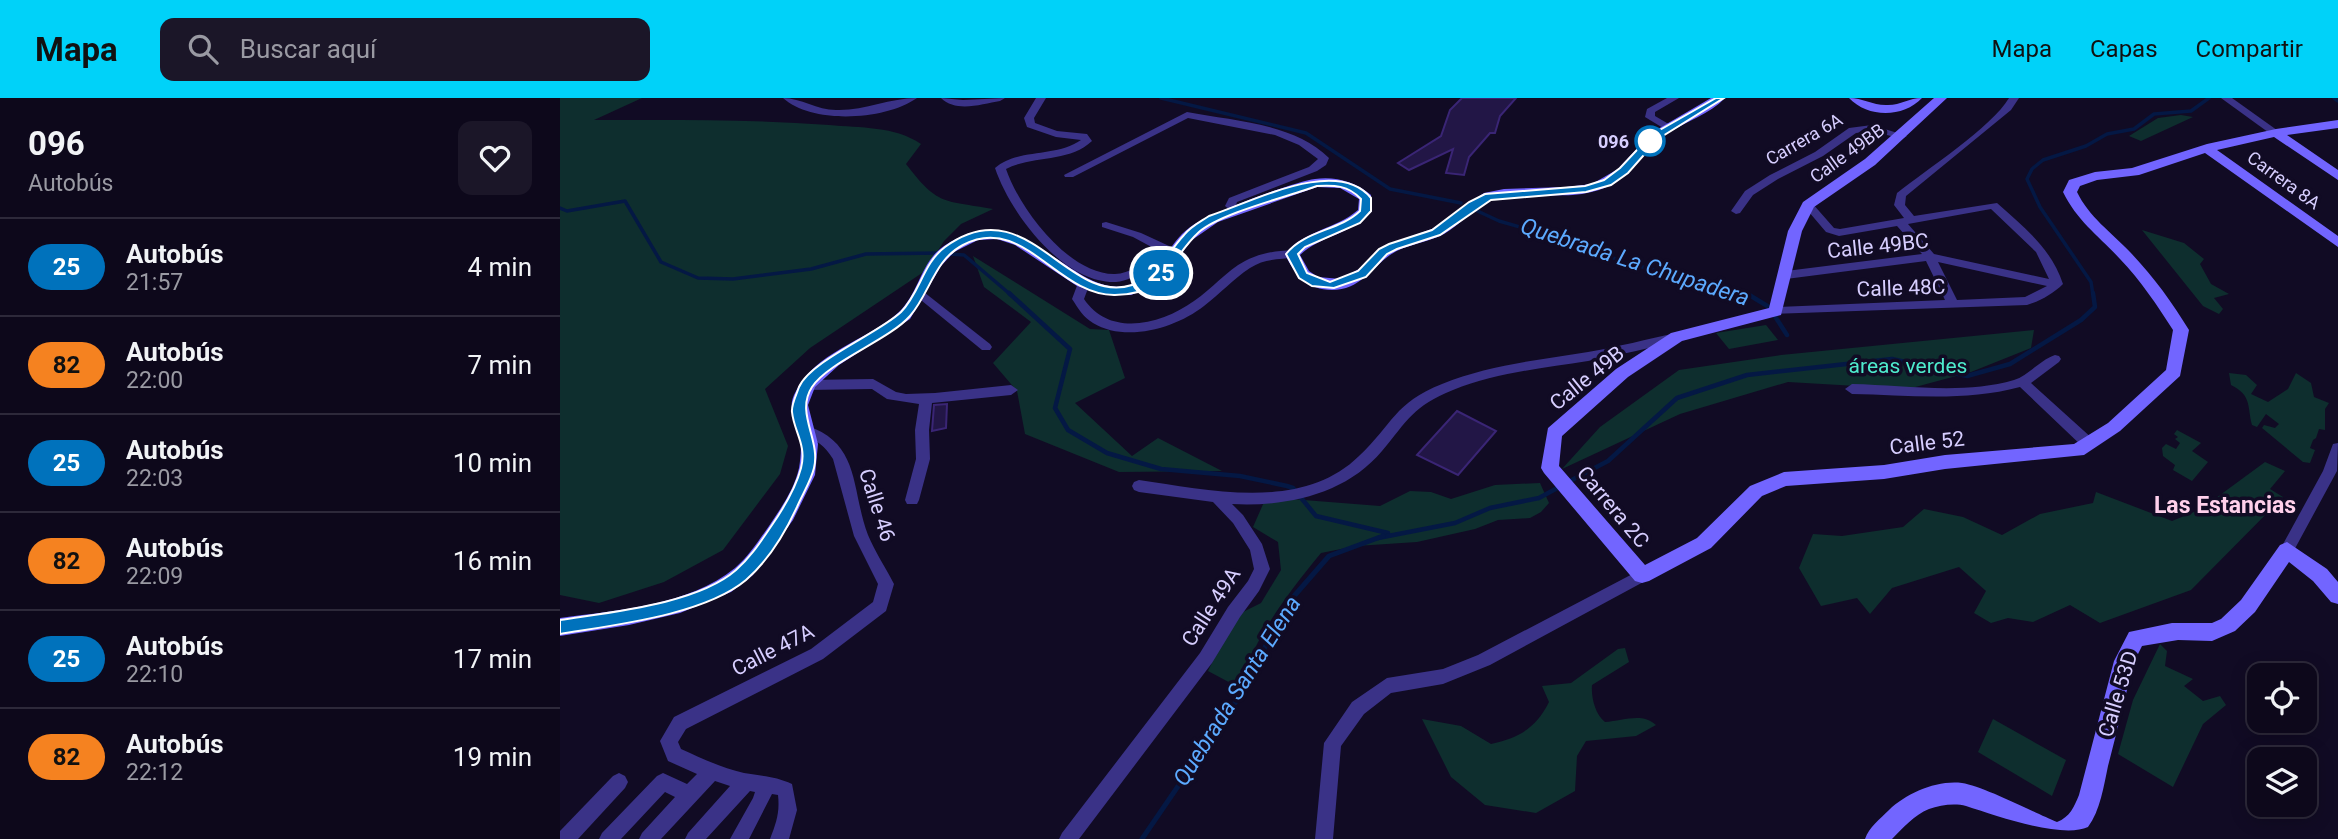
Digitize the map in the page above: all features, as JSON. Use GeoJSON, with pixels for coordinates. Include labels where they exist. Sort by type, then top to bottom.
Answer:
{"type":"FeatureCollection","features":[{"type":"Feature","properties":{"kind":"street"},"geometry":{"type":"LineString","coordinates":[[788,98],[813,111],[837,113],[870,111],[912,98]]}},
{"type":"Feature","properties":{"kind":"street"},"geometry":{"type":"LineString","coordinates":[[946,98],[952,103],[967,103],[1000,98]]}},
{"type":"Feature","properties":{"kind":"street"},"geometry":{"type":"LineString","coordinates":[[1041,98],[1029,118],[1031,125],[1056,134],[1083,136],[1087,141],[1064,152],[1004,165],[1000,168],[1002,177],[1034,230],[1076,264],[1109,277],[1122,277],[1171,252],[1198,227],[1315,183],[1348,184],[1366,198],[1366,211],[1356,221],[1316,236],[1292,254],[1277,253],[1260,257],[1225,279],[1188,312],[1163,323],[1113,328],[1095,321],[1083,310],[1078,299],[1084,283]]}},
{"type":"Feature","properties":{"kind":"street"},"geometry":{"type":"LineString","coordinates":[[1668,128],[1650,117],[1650,111],[1674,98]]}},
{"type":"Feature","properties":{"kind":"street"},"geometry":{"type":"LineString","coordinates":[[1292,254],[1303,276],[1316,283],[1330,285],[1345,282],[1362,274],[1383,252],[1436,233],[1488,197],[1586,189],[1608,183],[1624,171],[1650,141],[1719,98]]}},
{"type":"Feature","properties":{"kind":"street"},"geometry":{"type":"LineString","coordinates":[[1855,98],[1871,107],[1885,110],[1911,102]]}},
{"type":"Feature","properties":{"kind":"street","name":"Calle 49BB"},"geometry":{"type":"LineString","coordinates":[[1772,312],[1786,275],[1795,231],[1808,205],[1902,136],[1941,98]]}},
{"type":"Feature","properties":{"kind":"street"},"geometry":{"type":"LineString","coordinates":[[1952,305],[1930,257],[1899,205],[1901,195],[1980,133],[2008,108],[2014,98]]}},
{"type":"Feature","properties":{"kind":"street"},"geometry":{"type":"LineString","coordinates":[[2225,99],[2338,176]]}},
{"type":"Feature","properties":{"kind":"street"},"geometry":{"type":"LineString","coordinates":[[1069,175],[1141,136],[1187,116],[1278,134],[1303,143],[1324,158],[1322,163],[1313,169],[1233,200],[1230,206],[1235,211]]}},
{"type":"Feature","properties":{"kind":"street","name":"Calle 52"},"geometry":{"type":"LineString","coordinates":[[1324,839],[1333,743],[1358,708],[1387,686],[1443,676],[1485,660],[1704,543],[1756,491],[1784,478],[1884,472],[1945,462],[2078,450],[2115,427],[2174,372],[2181,330],[2155,289],[2125,255],[2079,211],[2070,192],[2074,183],[2095,176],[2134,172],[2207,148],[2276,133],[2338,124]]}},
{"type":"Feature","properties":{"kind":"street","name":"Carrera 6A"},"geometry":{"type":"LineString","coordinates":[[1736,211],[1749,193],[1819,154],[1853,130],[1872,128],[1902,136]]}},
{"type":"Feature","properties":{"kind":"street","name":"Carrera 8A"},"geometry":{"type":"LineString","coordinates":[[2207,148],[2334,236]]}},
{"type":"Feature","properties":{"kind":"street"},"geometry":{"type":"LineString","coordinates":[[1808,205],[1830,230],[1839,233],[1993,205],[2041,250],[2053,268],[2057,284]]}},
{"type":"Feature","properties":{"kind":"street"},"geometry":{"type":"LineString","coordinates":[[1106,225],[1137,235],[1171,252]]}},
{"type":"Feature","properties":{"kind":"street"},"geometry":{"type":"LineString","coordinates":[[560,627],[619,618],[696,599],[722,588],[740,576],[758,558],[800,488],[807,468],[807,431],[798,410],[806,385],[820,372],[905,314],[920,293],[930,271],[943,255],[976,236],[995,233],[1013,236],[1084,283],[1112,292],[1133,289],[1152,281],[1164,270],[1171,252]]}},
{"type":"Feature","properties":{"kind":"street","name":"Calle 49BC"},"geometry":{"type":"LineString","coordinates":[[1786,275],[1930,257],[2057,284]]}},
{"type":"Feature","properties":{"kind":"street","name":"Calle 48C"},"geometry":{"type":"LineString","coordinates":[[1772,312],[2027,301],[2057,284]]}},
{"type":"Feature","properties":{"kind":"street"},"geometry":{"type":"LineString","coordinates":[[920,293],[986,347]]}},
{"type":"Feature","properties":{"kind":"street"},"geometry":{"type":"LineString","coordinates":[[1139,486],[1252,500],[1316,491],[1337,481],[1360,463],[1377,447],[1399,415],[1426,396],[1467,380],[1514,368],[1592,355],[1720,328],[1772,312]]}},
{"type":"Feature","properties":{"kind":"street","name":"Calle 49B"},"geometry":{"type":"LineString","coordinates":[[1550,468],[1554,433],[1622,373],[1677,337]]}},
{"type":"Feature","properties":{"kind":"street"},"geometry":{"type":"LineString","coordinates":[[1852,389],[1972,391],[2022,382],[2055,359]]}},
{"type":"Feature","properties":{"kind":"street"},"geometry":{"type":"LineString","coordinates":[[2022,382],[2089,443]]}},
{"type":"Feature","properties":{"kind":"street"},"geometry":{"type":"LineString","coordinates":[[806,385],[873,384],[880,386],[885,394],[894,397],[1011,390]]}},
{"type":"Feature","properties":{"kind":"street"},"geometry":{"type":"LineString","coordinates":[[912,500],[923,459],[922,430],[926,397]]}},
{"type":"Feature","properties":{"kind":"street","name":"Calle 46"},"geometry":{"type":"LineString","coordinates":[[807,431],[817,432],[828,440],[840,457],[860,534],[886,584],[880,606]]}},
{"type":"Feature","properties":{"kind":"street","name":"Calle 53D"},"geometry":{"type":"LineString","coordinates":[[1876,839],[1906,809],[1925,799],[1946,793],[1965,793],[2057,834],[2071,828],[2081,818],[2090,795],[2124,661],[2136,638],[2183,631],[2214,632],[2248,605],[2264,584],[2273,566],[2287,550],[2330,471],[2338,448]]}},
{"type":"Feature","properties":{"kind":"street","name":"Carrera 2C"},"geometry":{"type":"LineString","coordinates":[[1550,468],[1642,575]]}},
{"type":"Feature","properties":{"kind":"street","name":"Calle 49A"},"geometry":{"type":"LineString","coordinates":[[1068,839],[1206,658],[1262,569],[1257,548],[1238,519],[1217,497]]}},
{"type":"Feature","properties":{"kind":"street"},"geometry":{"type":"LineString","coordinates":[[2287,550],[2320,575],[2338,596]]}},
{"type":"Feature","properties":{"kind":"street","name":"Calle 47A"},"geometry":{"type":"LineString","coordinates":[[711,772],[674,755],[668,741],[680,723],[817,654],[880,606]]}},
{"type":"Feature","properties":{"kind":"street"},"geometry":{"type":"LineString","coordinates":[[648,839],[711,772],[786,790],[790,810],[783,831]]}},
{"type":"Feature","properties":{"kind":"street"},"geometry":{"type":"LineString","coordinates":[[565,839],[619,782]]}},
{"type":"Feature","properties":{"kind":"street"},"geometry":{"type":"LineString","coordinates":[[608,839],[663,782],[690,795]]}},
{"type":"Feature","properties":{"kind":"street"},"geometry":{"type":"LineString","coordinates":[[694,839],[746,782]]}},
{"type":"Feature","properties":{"kind":"street"},"geometry":{"type":"LineString","coordinates":[[739,839],[760,803],[767,784]]}},
{"type":"Feature","properties":{"kind":"green space"},"geometry":{"type":"Polygon","coordinates":[[[560,98],[642,98],[594,120],[770,122],[889,131],[921,144],[906,164],[934,194],[952,202],[993,209],[961,224],[944,241],[925,271],[810,348],[765,389],[788,446],[780,474],[723,550],[664,582],[599,603],[560,595],[560,98]]]}},
{"type":"Feature","properties":{"kind":"green space"},"geometry":{"type":"Polygon","coordinates":[[[2181,115],[2193,117],[2141,141],[2129,136],[2158,118],[2181,115]]]}},
{"type":"Feature","properties":{"kind":"green space"},"geometry":{"type":"Polygon","coordinates":[[[2142,230],[2184,243],[2204,259],[2200,264],[2211,284],[2229,294],[2214,298],[2223,309],[2219,314],[2203,306],[2142,230]]]}},
{"type":"Feature","properties":{"kind":"green space"},"geometry":{"type":"Polygon","coordinates":[[[973,256],[1090,329],[1109,330],[1125,378],[1075,403],[1132,456],[1158,438],[1222,471],[1119,472],[1025,434],[1017,391],[993,363],[1031,322],[984,287],[973,256]]]}},
{"type":"Feature","properties":{"kind":"green space"},"geometry":{"type":"Polygon","coordinates":[[[1766,325],[1778,340],[1729,349],[1716,333],[1766,325]]]}},
{"type":"Feature","properties":{"kind":"green space","name":"áreas verdes"},"geometry":{"type":"Polygon","coordinates":[[[2034,330],[2031,348],[1971,372],[1908,389],[1788,382],[1680,414],[1562,469],[1600,427],[1679,370],[1781,355],[2034,330]]]}},
{"type":"Feature","properties":{"kind":"green space"},"geometry":{"type":"Polygon","coordinates":[[[2229,373],[2246,375],[2257,385],[2251,394],[2268,402],[2288,389],[2296,373],[2311,383],[2314,397],[2329,403],[2325,409],[2325,430],[2319,429],[2310,448],[2315,450],[2310,463],[2303,462],[2262,428],[2264,425],[2275,428],[2279,424],[2266,414],[2257,427],[2252,425],[2246,397],[2231,385],[2229,373]]]}},
{"type":"Feature","properties":{"kind":"green space"},"geometry":{"type":"Polygon","coordinates":[[[2177,430],[2201,443],[2192,451],[2208,462],[2192,481],[2173,470],[2175,465],[2163,456],[2162,448],[2166,444],[2176,449],[2180,443],[2175,439],[2178,437],[2174,434],[2177,430]]]}},
{"type":"Feature","properties":{"kind":"green space"},"geometry":{"type":"Polygon","coordinates":[[[2265,462],[2285,471],[2270,489],[2283,497],[2191,590],[2100,623],[2070,605],[2033,622],[2008,618],[1991,623],[1974,613],[1986,591],[1959,567],[1892,588],[1870,614],[1857,598],[1821,606],[1799,568],[1813,534],[1842,536],[1903,527],[1924,509],[1963,517],[2002,535],[2040,514],[2093,503],[2096,492],[2172,521],[2201,509],[2265,462]]]}},
{"type":"Feature","properties":{"kind":"green space"},"geometry":{"type":"Polygon","coordinates":[[[1540,483],[1549,503],[1541,512],[1530,518],[1498,520],[1475,529],[1417,542],[1356,546],[1321,553],[1274,616],[1254,649],[1238,687],[1208,671],[1224,638],[1241,613],[1261,603],[1281,570],[1278,542],[1253,527],[1264,502],[1291,499],[1380,506],[1410,491],[1431,492],[1451,499],[1495,485],[1540,483]]]}},
{"type":"Feature","properties":{"kind":"green space"},"geometry":{"type":"Polygon","coordinates":[[[2160,644],[2167,651],[2165,666],[2193,679],[2184,686],[2203,701],[2220,696],[2226,705],[2203,724],[2173,787],[2118,754],[2133,700],[2160,644]]]}},
{"type":"Feature","properties":{"kind":"green space"},"geometry":{"type":"Polygon","coordinates":[[[1625,648],[1629,662],[1592,685],[1596,710],[1605,722],[1638,718],[1656,725],[1636,736],[1586,741],[1577,756],[1575,791],[1536,813],[1485,805],[1451,777],[1422,719],[1461,726],[1491,744],[1510,739],[1526,730],[1544,711],[1549,702],[1542,686],[1571,683],[1618,649],[1625,648]]]}},
{"type":"Feature","properties":{"kind":"green space"},"geometry":{"type":"Polygon","coordinates":[[[1993,719],[2066,760],[2052,796],[1978,752],[1993,719]]]}},
{"type":"Feature","properties":{"kind":"building"},"geometry":{"type":"Polygon","coordinates":[[[1462,98],[1516,98],[1500,116],[1495,133],[1490,133],[1469,157],[1464,175],[1446,173],[1453,149],[1409,170],[1398,163],[1441,136],[1450,110],[1462,98]]]}},
{"type":"Feature","properties":{"kind":"building"},"geometry":{"type":"Polygon","coordinates":[[[947,404],[946,428],[932,431],[934,405],[947,404]]]}},
{"type":"Feature","properties":{"kind":"building"},"geometry":{"type":"Polygon","coordinates":[[[1457,411],[1496,431],[1458,475],[1417,455],[1457,411]]]}},
{"type":"Feature","properties":{"kind":"waterway","name":"Quebrada La Chupadera"},"geometry":{"type":"LineString","coordinates":[[1161,98],[1306,133],[1390,189],[1461,203]]}},
{"type":"Feature","properties":{"kind":"waterway","name":"Quebrada Santa Elena"},"geometry":{"type":"LineString","coordinates":[[2093,295],[2091,282],[2040,207],[2027,179],[2032,169],[2043,160],[2086,146],[2107,134],[2134,129],[2154,114],[2191,111],[2209,98]]}},
{"type":"Feature","properties":{"kind":"waterway"},"geometry":{"type":"LineString","coordinates":[[2334,98],[2338,101]]}},
{"type":"Feature","properties":{"kind":"waterway"},"geometry":{"type":"LineString","coordinates":[[560,208],[567,211],[625,201],[661,262],[698,278],[733,279],[811,269],[866,254],[940,253]]}},
{"type":"Feature","properties":{"kind":"waterway","name":"Quebrada La Chupadera"},"geometry":{"type":"LineString","coordinates":[[1471,208],[1499,221],[1576,243],[1626,263],[1742,291],[1749,295]]}},
{"type":"Feature","properties":{"kind":"waterway"},"geometry":{"type":"LineString","coordinates":[[949,254],[964,255],[1011,295]]}},
{"type":"Feature","properties":{"kind":"waterway"},"geometry":{"type":"LineString","coordinates":[[1009,293],[1070,349],[1055,408],[1068,430],[1107,453],[1161,469],[1240,476],[1287,486],[1293,488],[1316,516],[1388,533]]}},
{"type":"Feature","properties":{"kind":"waterway","name":"Quebrada La Chupadera"},"geometry":{"type":"LineString","coordinates":[[1746,293],[1769,307],[1787,335]]}},
{"type":"Feature","properties":{"kind":"waterway","name":"Quebrada Santa Elena"},"geometry":{"type":"LineString","coordinates":[[1568,482],[1608,461],[1677,398],[1747,375],[1892,359],[1967,376],[2010,364],[2081,320],[2095,307],[2093,293]]}},
{"type":"Feature","properties":{"kind":"waterway","name":"Quebrada Santa Elena"},"geometry":{"type":"LineString","coordinates":[[1378,538],[1455,523],[1490,508],[1539,498],[1561,486]]}},
{"type":"Feature","properties":{"kind":"waterway","name":"Quebrada Santa Elena"},"geometry":{"type":"LineString","coordinates":[[1142,839],[1239,697],[1288,603],[1329,556],[1383,536]]}},
{"type":"Feature","properties":{"kind":"bus line","name":"25"},"geometry":{"type":"LineString","coordinates":[[560,627],[619,618],[696,599],[722,588],[740,576],[758,558],[785,518],[807,468],[809,443],[798,410],[806,385],[820,372],[905,314],[920,293],[930,271],[945,252],[958,243],[995,233],[1013,236],[1084,283],[1112,292],[1133,289],[1152,281],[1164,270],[1186,238],[1213,219],[1315,183],[1348,184],[1358,189],[1366,198],[1366,211],[1356,221],[1316,236],[1292,254],[1303,276],[1316,283],[1330,285],[1362,274],[1383,252],[1393,247],[1436,233],[1488,197],[1505,193],[1586,189],[1608,183],[1624,171],[1655,137],[1719,98]]}},
{"type":"Feature","properties":{"kind":"place","name":"096"},"geometry":{"type":"Point","coordinates":[1650,141]}},
{"type":"Feature","properties":{"kind":"district","name":"Las Estancias"},"geometry":{"type":"Point","coordinates":[2225,505]}}]}
